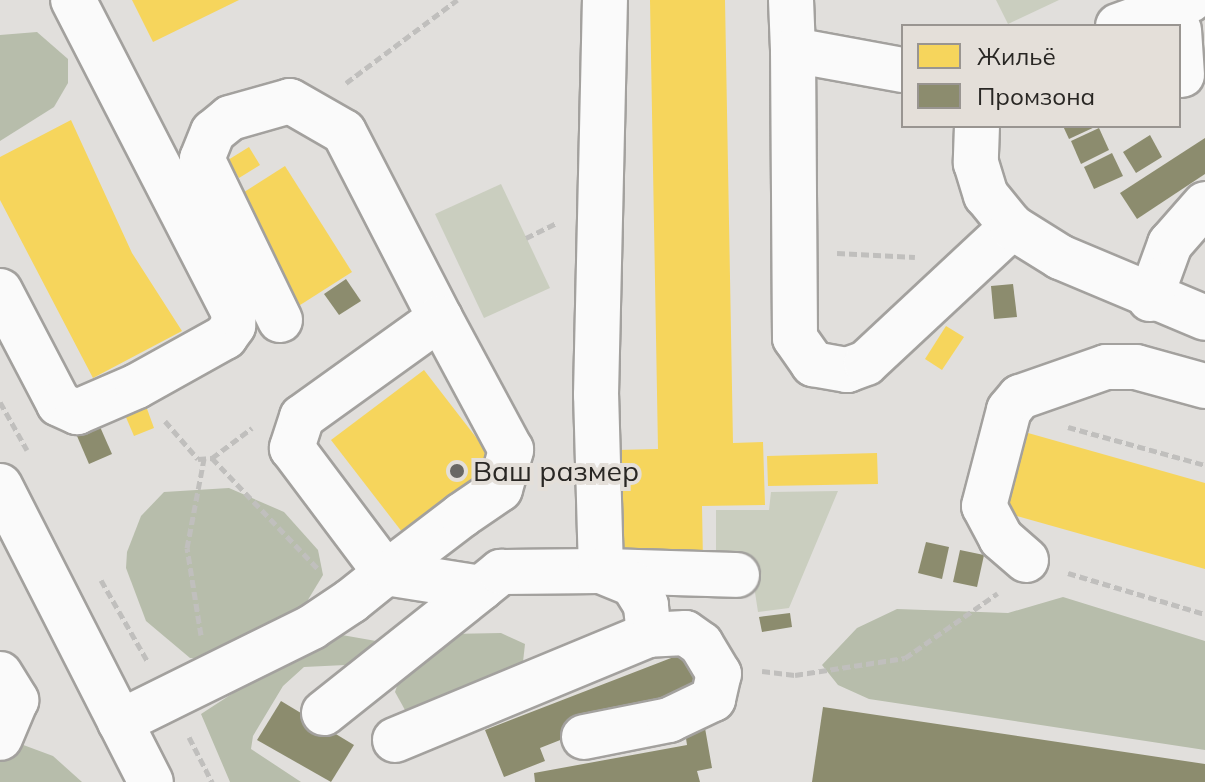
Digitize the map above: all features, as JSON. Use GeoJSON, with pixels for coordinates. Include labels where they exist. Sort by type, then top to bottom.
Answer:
{"type":"FeatureCollection","features":[{"type":"Feature","properties":{"kind":"main road"},"geometry":{"type":"LineString","coordinates":[[0,291],[59,404],[77,412],[149,379],[225,337],[233,326],[234,313],[73,0]]}},
{"type":"Feature","properties":{"kind":"main road"},"geometry":{"type":"LineString","coordinates":[[601,571],[596,395],[605,0]]}},
{"type":"Feature","properties":{"kind":"main road"},"geometry":{"type":"LineString","coordinates":[[791,0],[795,338],[802,353],[828,368],[866,363],[980,261],[1012,227]]}},
{"type":"Feature","properties":{"kind":"main road"},"geometry":{"type":"LineString","coordinates":[[1130,24],[1179,16]]}},
{"type":"Feature","properties":{"kind":"main road"},"geometry":{"type":"LineString","coordinates":[[793,50],[901,70]]}},
{"type":"Feature","properties":{"kind":"main road"},"geometry":{"type":"LineString","coordinates":[[1181,55],[1182,75]]}},
{"type":"Feature","properties":{"kind":"main road"},"geometry":{"type":"LineString","coordinates":[[120,722],[211,682],[351,601],[510,475],[511,450],[440,318],[361,158],[344,132],[313,108],[267,102],[230,118],[203,151],[215,192],[280,320]]}},
{"type":"Feature","properties":{"kind":"main road"},"geometry":{"type":"LineString","coordinates":[[977,128],[976,163],[986,195],[1012,227],[1150,299],[1205,318]]}},
{"type":"Feature","properties":{"kind":"main road"},"geometry":{"type":"LineString","coordinates":[[1150,299],[1170,244],[1205,204]]}},
{"type":"Feature","properties":{"kind":"main road"},"geometry":{"type":"LineString","coordinates":[[440,318],[302,417],[292,432],[292,448],[386,573],[481,588]]}},
{"type":"Feature","properties":{"kind":"main road"},"geometry":{"type":"LineString","coordinates":[[1035,563],[1001,538],[984,506],[1009,410],[1035,389],[1106,367],[1136,367],[1205,386]]}},
{"type":"Feature","properties":{"kind":"main road"},"geometry":{"type":"LineString","coordinates":[[0,486],[151,782]]}},
{"type":"Feature","properties":{"kind":"main road"},"geometry":{"type":"LineString","coordinates":[[601,571],[633,584],[646,605],[649,635]]}},
{"type":"Feature","properties":{"kind":"main road"},"geometry":{"type":"LineString","coordinates":[[324,713],[501,572],[737,575]]}},
{"type":"Feature","properties":{"kind":"main road"},"geometry":{"type":"LineString","coordinates":[[395,740],[649,635],[685,633],[717,665],[713,699],[700,709],[584,737]]}},
{"type":"Feature","properties":{"kind":"main road"},"geometry":{"type":"LineString","coordinates":[[0,674],[16,700],[0,738]]}},
{"type":"Feature","properties":{"kind":"path"},"geometry":{"type":"LineString","coordinates":[[313,108],[457,0]]}},
{"type":"Feature","properties":{"kind":"path"},"geometry":{"type":"LineString","coordinates":[[836,253],[980,261]]}},
{"type":"Feature","properties":{"kind":"path"},"geometry":{"type":"LineString","coordinates":[[1009,410],[1205,465]]}},
{"type":"Feature","properties":{"kind":"path"},"geometry":{"type":"LineString","coordinates":[[212,458],[256,512],[351,601]]}},
{"type":"Feature","properties":{"kind":"path"},"geometry":{"type":"LineString","coordinates":[[204,459],[187,548],[211,682]]}},
{"type":"Feature","properties":{"kind":"path"},"geometry":{"type":"LineString","coordinates":[[717,665],[795,675],[905,658],[1035,563],[1205,614]]}},
{"type":"Feature","properties":{"kind":"path"},"geometry":{"type":"LineString","coordinates":[[195,748],[212,782]]}},
{"type":"Feature","properties":{"kind":"green space"},"geometry":{"type":"Polygon","coordinates":[[[996,0],[1059,0],[1008,24],[996,0]]]}},
{"type":"Feature","properties":{"kind":"green space"},"geometry":{"type":"Polygon","coordinates":[[[37,32],[68,59],[68,83],[54,107],[0,141],[0,35],[37,32]]]}},
{"type":"Feature","properties":{"kind":"green space"},"geometry":{"type":"Polygon","coordinates":[[[501,184],[550,288],[484,318],[435,214],[501,184]]]}},
{"type":"Feature","properties":{"kind":"green space"},"geometry":{"type":"Polygon","coordinates":[[[229,488],[284,512],[318,550],[323,575],[300,613],[205,659],[190,658],[146,621],[126,568],[127,552],[141,516],[164,492],[229,488]]]}},
{"type":"Feature","properties":{"kind":"green space"},"geometry":{"type":"Polygon","coordinates":[[[838,491],[789,608],[758,612],[752,573],[716,553],[716,510],[769,510],[771,492],[838,491]]]}},
{"type":"Feature","properties":{"kind":"green space"},"geometry":{"type":"Polygon","coordinates":[[[1063,597],[1205,641],[1205,750],[869,699],[838,685],[822,665],[857,628],[897,609],[1008,613],[1063,597]]]}},
{"type":"Feature","properties":{"kind":"green space"},"geometry":{"type":"Polygon","coordinates":[[[501,633],[525,644],[523,662],[513,671],[429,715],[405,710],[395,692],[402,671],[449,634],[501,633]]]}},
{"type":"Feature","properties":{"kind":"green space"},"geometry":{"type":"Polygon","coordinates":[[[342,635],[376,641],[379,651],[366,664],[304,667],[283,686],[253,736],[251,749],[301,782],[230,782],[201,714],[312,642],[342,635]]]}},
{"type":"Feature","properties":{"kind":"green space"},"geometry":{"type":"Polygon","coordinates":[[[18,743],[53,756],[82,782],[0,782],[0,751],[18,743]]]}},
{"type":"Feature","properties":{"kind":"building: Жильё"},"geometry":{"type":"Polygon","coordinates":[[[132,0],[239,0],[153,42],[132,0]]]}},
{"type":"Feature","properties":{"kind":"building: Жильё"},"geometry":{"type":"Polygon","coordinates":[[[650,0],[725,0],[733,443],[763,442],[765,505],[702,506],[703,561],[620,563],[617,450],[658,449],[650,0]]]}},
{"type":"Feature","properties":{"kind":"building: Жильё"},"geometry":{"type":"Polygon","coordinates":[[[71,120],[132,253],[182,331],[93,378],[0,200],[0,157],[71,120]]]}},
{"type":"Feature","properties":{"kind":"building: Жильё"},"geometry":{"type":"Polygon","coordinates":[[[249,147],[260,165],[239,178],[228,160],[249,147]]]}},
{"type":"Feature","properties":{"kind":"building: Жильё"},"geometry":{"type":"Polygon","coordinates":[[[285,166],[352,272],[297,307],[230,201],[285,166]]]}},
{"type":"Feature","properties":{"kind":"building: Жильё"},"geometry":{"type":"Polygon","coordinates":[[[946,326],[964,337],[942,370],[925,359],[946,326]]]}},
{"type":"Feature","properties":{"kind":"building: Жильё"},"geometry":{"type":"Polygon","coordinates":[[[424,370],[502,471],[409,541],[331,440],[424,370]]]}},
{"type":"Feature","properties":{"kind":"building: Жильё"},"geometry":{"type":"Polygon","coordinates":[[[146,406],[154,428],[134,436],[125,415],[146,406]]]}},
{"type":"Feature","properties":{"kind":"building: Жильё"},"geometry":{"type":"Polygon","coordinates":[[[1021,431],[1205,483],[1205,569],[999,511],[1021,431]]]}},
{"type":"Feature","properties":{"kind":"building: Жильё"},"geometry":{"type":"Polygon","coordinates":[[[877,453],[878,484],[768,486],[767,456],[877,453]]]}},
{"type":"Feature","properties":{"kind":"building: Промзона"},"geometry":{"type":"Polygon","coordinates":[[[1064,128],[1093,128],[1069,139],[1064,128]]]}},
{"type":"Feature","properties":{"kind":"building: Промзона"},"geometry":{"type":"Polygon","coordinates":[[[1099,128],[1109,150],[1081,164],[1071,141],[1099,128]]]}},
{"type":"Feature","properties":{"kind":"building: Промзона"},"geometry":{"type":"Polygon","coordinates":[[[1150,135],[1162,157],[1136,173],[1123,152],[1150,135]]]}},
{"type":"Feature","properties":{"kind":"building: Промзона"},"geometry":{"type":"Polygon","coordinates":[[[1205,138],[1205,174],[1137,219],[1120,193],[1205,138]]]}},
{"type":"Feature","properties":{"kind":"building: Промзона"},"geometry":{"type":"Polygon","coordinates":[[[1112,153],[1123,176],[1094,189],[1084,167],[1112,153]]]}},
{"type":"Feature","properties":{"kind":"building: Промзона"},"geometry":{"type":"Polygon","coordinates":[[[346,279],[361,301],[339,315],[324,294],[346,279]]]}},
{"type":"Feature","properties":{"kind":"building: Промзона"},"geometry":{"type":"Polygon","coordinates":[[[1013,284],[1017,317],[994,319],[991,286],[1013,284]]]}},
{"type":"Feature","properties":{"kind":"building: Промзона"},"geometry":{"type":"Polygon","coordinates":[[[97,420],[112,454],[89,464],[74,429],[97,420]]]}},
{"type":"Feature","properties":{"kind":"building: Промзона"},"geometry":{"type":"Polygon","coordinates":[[[926,542],[949,547],[942,579],[918,573],[926,542]]]}},
{"type":"Feature","properties":{"kind":"building: Промзона"},"geometry":{"type":"Polygon","coordinates":[[[960,550],[984,555],[977,587],[953,582],[960,550]]]}},
{"type":"Feature","properties":{"kind":"building: Промзона"},"geometry":{"type":"Polygon","coordinates":[[[790,613],[792,627],[762,632],[759,617],[790,613]]]}},
{"type":"Feature","properties":{"kind":"building: Промзона"},"geometry":{"type":"Polygon","coordinates":[[[697,648],[710,681],[540,748],[545,761],[504,777],[485,730],[697,648]]]}},
{"type":"Feature","properties":{"kind":"building: Промзона"},"geometry":{"type":"Polygon","coordinates":[[[281,701],[354,745],[331,782],[257,740],[281,701]]]}},
{"type":"Feature","properties":{"kind":"building: Промзона"},"geometry":{"type":"Polygon","coordinates":[[[823,707],[1205,764],[1205,782],[812,782],[823,707]]]}},
{"type":"Feature","properties":{"kind":"building: Промзона"},"geometry":{"type":"Polygon","coordinates":[[[705,728],[712,768],[697,771],[700,782],[535,782],[534,773],[687,745],[685,732],[705,728]]]}},
{"type":"Feature","properties":{"kind":"place","name":"Ваш размер"},"geometry":{"type":"Point","coordinates":[457,471]}}]}
